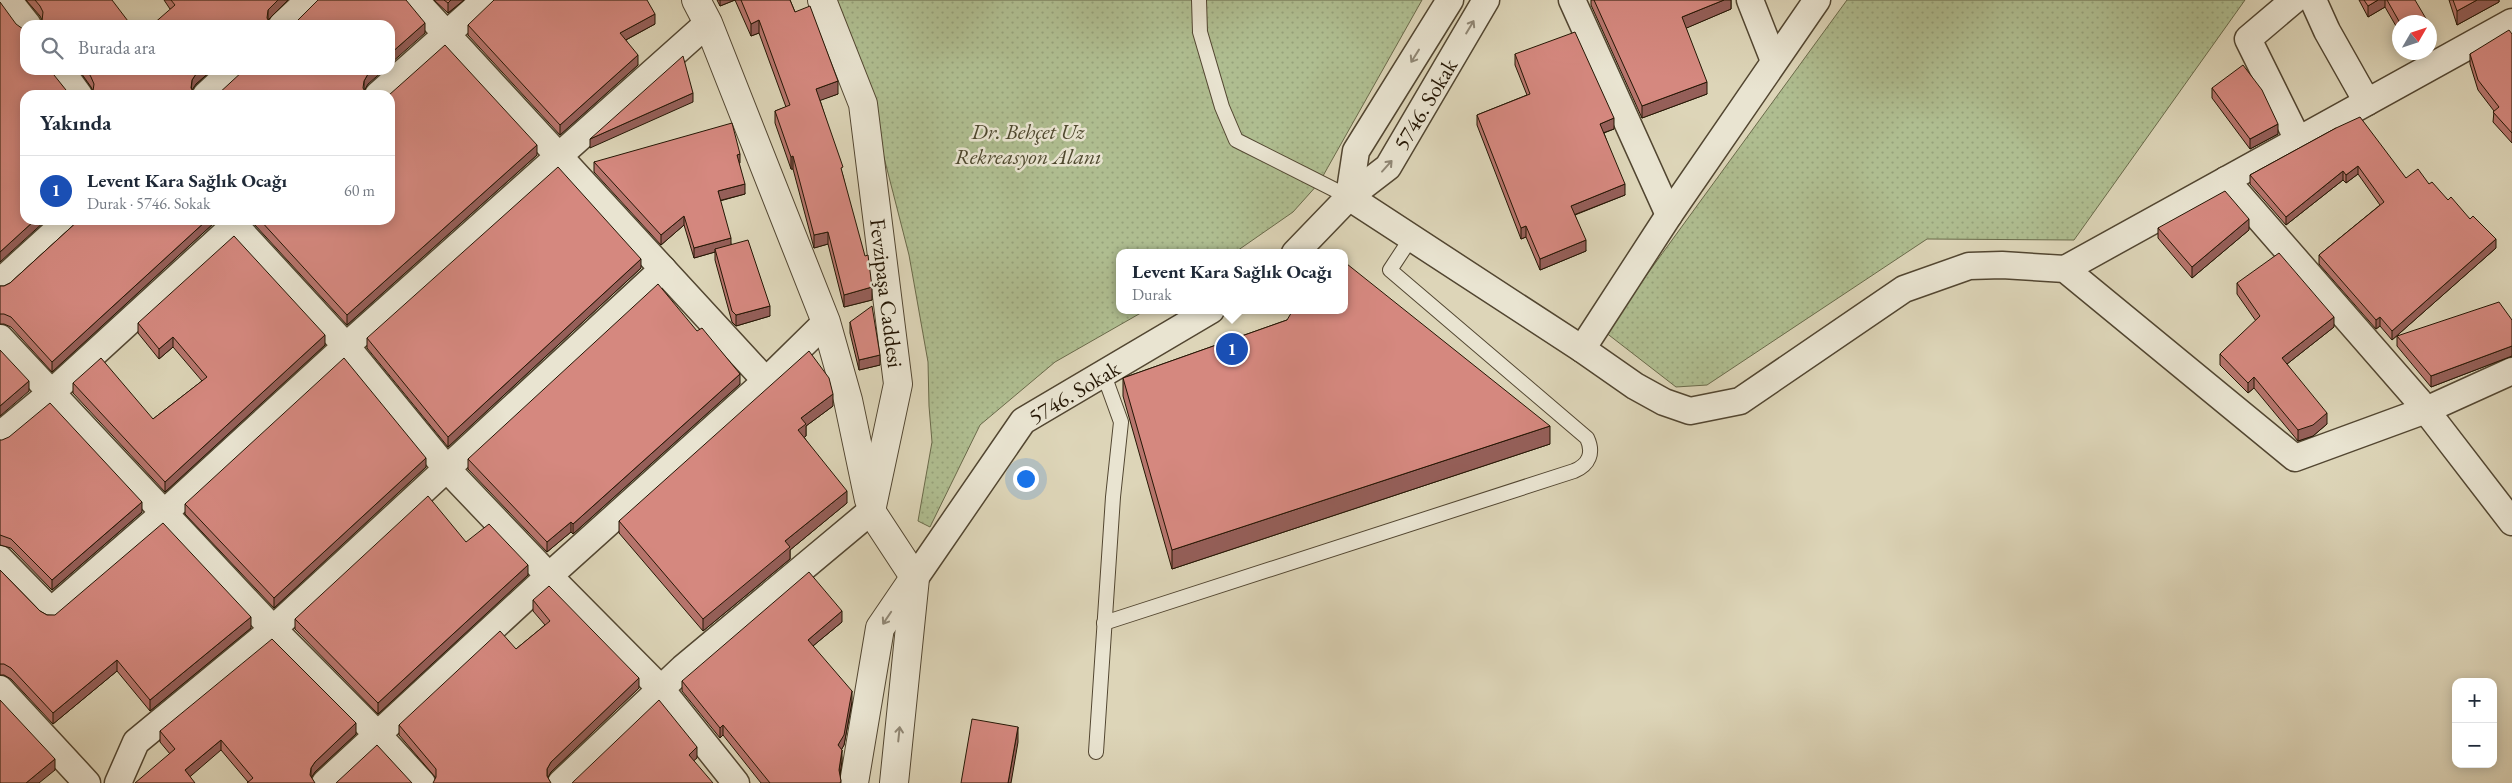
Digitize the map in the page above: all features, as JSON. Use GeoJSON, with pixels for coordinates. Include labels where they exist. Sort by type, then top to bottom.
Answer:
{"type":"FeatureCollection","features":[{"type":"Feature","properties":{"kind":"street"},"geometry":{"type":"LineString","coordinates":[[287,20],[309,0]]}},
{"type":"Feature","properties":{"kind":"street"},"geometry":{"type":"LineString","coordinates":[[414,0],[766,381]]}},
{"type":"Feature","properties":{"kind":"street"},"geometry":{"type":"LineString","coordinates":[[384,90],[485,0]]}},
{"type":"Feature","properties":{"kind":"street","name":"Fevzipaşa Caddesi"},"geometry":{"type":"LineString","coordinates":[[822,0],[863,104],[898,384],[871,511]]}},
{"type":"Feature","properties":{"kind":"street","name":"5746. Sokak"},"geometry":{"type":"LineString","coordinates":[[1349,197],[1356,151],[1450,0]]}},
{"type":"Feature","properties":{"kind":"street","name":"5746. Sokak"},"geometry":{"type":"LineString","coordinates":[[1299,249],[1349,197],[1388,167],[1486,0]]}},
{"type":"Feature","properties":{"kind":"street"},"geometry":{"type":"LineString","coordinates":[[1572,0],[1668,215]]}},
{"type":"Feature","properties":{"kind":"street"},"geometry":{"type":"LineString","coordinates":[[1750,0],[1774,61]]}},
{"type":"Feature","properties":{"kind":"street"},"geometry":{"type":"LineString","coordinates":[[1582,349],[1668,215],[1817,0]]}},
{"type":"Feature","properties":{"kind":"street"},"geometry":{"type":"LineString","coordinates":[[2294,0],[2248,39],[2298,140]]}},
{"type":"Feature","properties":{"kind":"street"},"geometry":{"type":"LineString","coordinates":[[2313,0],[2327,31],[2367,102]]}},
{"type":"Feature","properties":{"kind":"street"},"geometry":{"type":"LineString","coordinates":[[2510,0],[2512,6]]}},
{"type":"Feature","properties":{"kind":"street"},"geometry":{"type":"LineString","coordinates":[[0,559],[51,611],[164,513],[346,346],[558,158],[702,11],[826,322],[848,400],[871,511],[915,578],[894,783]]}},
{"type":"Feature","properties":{"kind":"street"},"geometry":{"type":"LineString","coordinates":[[1349,197],[1582,349],[1635,386],[1664,402],[1690,411],[1711,408],[1740,401],[1904,289],[1969,266],[2002,265],[2065,269],[2512,22]]}},
{"type":"Feature","properties":{"kind":"street"},"geometry":{"type":"LineString","coordinates":[[65,75],[75,90]]}},
{"type":"Feature","properties":{"kind":"street"},"geometry":{"type":"LineString","coordinates":[[211,90],[228,75]]}},
{"type":"Feature","properties":{"kind":"street"},"geometry":{"type":"LineString","coordinates":[[2226,180],[2426,410],[2512,522]]}},
{"type":"Feature","properties":{"kind":"street"},"geometry":{"type":"LineString","coordinates":[[0,282],[63,225]]}},
{"type":"Feature","properties":{"kind":"street"},"geometry":{"type":"LineString","coordinates":[[0,435],[52,392],[232,225]]}},
{"type":"Feature","properties":{"kind":"street"},"geometry":{"type":"LineString","coordinates":[[238,225],[346,346],[446,468],[549,576],[661,688],[736,783]]}},
{"type":"Feature","properties":{"kind":"street"},"geometry":{"type":"LineString","coordinates":[[2065,269],[2295,458],[2426,410],[2512,371]]}},
{"type":"Feature","properties":{"kind":"street"},"geometry":{"type":"LineString","coordinates":[[118,783],[136,742],[273,629],[663,270]]}},
{"type":"Feature","properties":{"kind":"street","name":"5746. Sokak"},"geometry":{"type":"LineString","coordinates":[[915,578],[1023,421],[1104,375],[1204,314]]}},
{"type":"Feature","properties":{"kind":"street"},"geometry":{"type":"LineString","coordinates":[[325,783],[549,576],[766,381],[826,322]]}},
{"type":"Feature","properties":{"kind":"street"},"geometry":{"type":"LineString","coordinates":[[0,338],[273,629],[378,735],[422,783]]}},
{"type":"Feature","properties":{"kind":"street"},"geometry":{"type":"LineString","coordinates":[[561,783],[661,688],[871,511]]}},
{"type":"Feature","properties":{"kind":"street"},"geometry":{"type":"LineString","coordinates":[[854,783],[880,628],[915,578]]}},
{"type":"Feature","properties":{"kind":"street"},"geometry":{"type":"LineString","coordinates":[[0,690],[87,783]]}},
{"type":"Feature","properties":{"kind":"lane"},"geometry":{"type":"LineString","coordinates":[[1199,0],[1200,32],[1222,107],[1236,140],[1349,197]]}},
{"type":"Feature","properties":{"kind":"lane"},"geometry":{"type":"LineString","coordinates":[[1104,623],[1574,471],[1582,468],[1588,461],[1591,446],[1587,438],[1390,270],[1411,238]]}},
{"type":"Feature","properties":{"kind":"lane"},"geometry":{"type":"LineString","coordinates":[[1096,752],[1112,496],[1121,422],[1104,375]]}},
{"type":"Feature","properties":{"kind":"green space","name":"Dr. Behçet Uz Rekreasyon Alanı"},"geometry":{"type":"Polygon","coordinates":[[[828,0],[1422,0],[1319,183],[1293,212],[1240,249],[1116,249],[1116,314],[1139,314],[1055,362],[980,425],[930,527],[918,521],[932,442],[928,362],[909,255],[867,91],[828,0]]]}},
{"type":"Feature","properties":{"kind":"green space"},"geometry":{"type":"Polygon","coordinates":[[[1847,0],[2245,0],[2074,240],[1927,239],[1707,385],[1676,387],[1605,332],[1847,0]]]}},
{"type":"Feature","properties":{"kind":"building"},"geometry":{"type":"Polygon","coordinates":[[[35,0],[112,0],[127,20],[42,20],[43,12],[35,0]]]}},
{"type":"Feature","properties":{"kind":"building"},"geometry":{"type":"Polygon","coordinates":[[[171,0],[278,0],[268,10],[268,20],[158,20],[175,5],[171,0]]]}},
{"type":"Feature","properties":{"kind":"building"},"geometry":{"type":"Polygon","coordinates":[[[318,0],[406,0],[425,23],[395,50],[395,20],[298,20],[318,0]]]}},
{"type":"Feature","properties":{"kind":"building"},"geometry":{"type":"Polygon","coordinates":[[[494,0],[647,0],[655,14],[620,33],[638,55],[560,125],[468,25],[494,0]]]}},
{"type":"Feature","properties":{"kind":"building"},"geometry":{"type":"Polygon","coordinates":[[[741,0],[790,0],[795,12],[810,6],[838,81],[816,89],[843,167],[841,168],[865,256],[868,255],[872,287],[844,295],[828,232],[814,235],[793,156],[791,157],[775,111],[790,105],[759,20],[751,24],[741,0]]]}},
{"type":"Feature","properties":{"kind":"building"},"geometry":{"type":"Polygon","coordinates":[[[1594,0],[1724,0],[1682,17],[1707,82],[1642,106],[1594,0]]]}},
{"type":"Feature","properties":{"kind":"building"},"geometry":{"type":"Polygon","coordinates":[[[2364,0],[2378,0],[2368,6],[2364,0]]]}},
{"type":"Feature","properties":{"kind":"building"},"geometry":{"type":"Polygon","coordinates":[[[2387,0],[2415,0],[2424,15],[2395,15],[2387,0]]]}},
{"type":"Feature","properties":{"kind":"building"},"geometry":{"type":"Polygon","coordinates":[[[2453,0],[2477,0],[2457,11],[2453,0]]]}},
{"type":"Feature","properties":{"kind":"building"},"geometry":{"type":"Polygon","coordinates":[[[0,2],[20,27],[20,75],[54,75],[66,90],[20,90],[20,225],[30,225],[0,252],[0,2]]]}},
{"type":"Feature","properties":{"kind":"building"},"geometry":{"type":"Polygon","coordinates":[[[2509,30],[2512,34],[2512,133],[2493,112],[2499,107],[2478,80],[2470,54],[2509,30]]]}},
{"type":"Feature","properties":{"kind":"building"},"geometry":{"type":"Polygon","coordinates":[[[1575,32],[1614,118],[1600,124],[1625,184],[1571,206],[1586,240],[1540,259],[1526,226],[1521,228],[1477,115],[1530,94],[1515,54],[1575,32]]]}},
{"type":"Feature","properties":{"kind":"building"},"geometry":{"type":"Polygon","coordinates":[[[445,45],[537,145],[347,315],[265,225],[395,225],[395,90],[445,45]]]}},
{"type":"Feature","properties":{"kind":"building"},"geometry":{"type":"Polygon","coordinates":[[[683,56],[693,93],[590,139],[683,56]]]}},
{"type":"Feature","properties":{"kind":"building"},"geometry":{"type":"Polygon","coordinates":[[[2243,65],[2262,90],[2278,124],[2250,139],[2212,88],[2243,65]]]}},
{"type":"Feature","properties":{"kind":"building"},"geometry":{"type":"Polygon","coordinates":[[[90,75],[195,75],[192,80],[192,90],[93,90],[94,84],[90,75]]]}},
{"type":"Feature","properties":{"kind":"building"},"geometry":{"type":"Polygon","coordinates":[[[239,75],[367,75],[364,81],[364,90],[222,90],[239,75]]]}},
{"type":"Feature","properties":{"kind":"building"},"geometry":{"type":"Polygon","coordinates":[[[2360,117],[2406,178],[2418,169],[2429,184],[2432,182],[2448,200],[2451,197],[2470,219],[2473,216],[2496,239],[2392,331],[2380,317],[2376,320],[2319,255],[2384,202],[2358,166],[2346,175],[2343,171],[2286,217],[2250,175],[2360,117]]]}},
{"type":"Feature","properties":{"kind":"building"},"geometry":{"type":"Polygon","coordinates":[[[732,123],[740,154],[737,155],[745,184],[718,191],[731,238],[694,248],[684,216],[661,235],[594,162],[732,123]]]}},
{"type":"Feature","properties":{"kind":"building"},"geometry":{"type":"Polygon","coordinates":[[[558,167],[641,259],[448,437],[367,338],[558,167]]]}},
{"type":"Feature","properties":{"kind":"building"},"geometry":{"type":"Polygon","coordinates":[[[2225,191],[2249,219],[2192,267],[2158,228],[2225,191]]]}},
{"type":"Feature","properties":{"kind":"building"},"geometry":{"type":"Polygon","coordinates":[[[74,225],[202,225],[52,362],[11,317],[0,314],[0,286],[10,283],[74,225]]]}},
{"type":"Feature","properties":{"kind":"building"},"geometry":{"type":"Polygon","coordinates":[[[234,236],[325,335],[165,482],[73,383],[101,358],[153,419],[207,377],[173,337],[159,349],[138,323],[234,236]]]}},
{"type":"Feature","properties":{"kind":"building"},"geometry":{"type":"Polygon","coordinates":[[[748,240],[770,306],[736,315],[732,311],[715,249],[748,240]]]}},
{"type":"Feature","properties":{"kind":"building"},"geometry":{"type":"Polygon","coordinates":[[[2279,253],[2334,317],[2282,358],[2327,413],[2313,425],[2298,430],[2254,377],[2248,383],[2220,354],[2260,316],[2237,283],[2279,253]]]}},
{"type":"Feature","properties":{"kind":"building"},"geometry":{"type":"Polygon","coordinates":[[[1348,265],[1550,426],[1172,550],[1123,378],[1287,320],[1291,314],[1348,314],[1348,265]]]}},
{"type":"Feature","properties":{"kind":"building"},"geometry":{"type":"Polygon","coordinates":[[[658,284],[697,331],[702,328],[740,374],[573,524],[571,522],[547,542],[468,459],[658,284]]]}},
{"type":"Feature","properties":{"kind":"building"},"geometry":{"type":"Polygon","coordinates":[[[2499,302],[2512,320],[2512,346],[2431,376],[2397,336],[2499,302]]]}},
{"type":"Feature","properties":{"kind":"building"},"geometry":{"type":"Polygon","coordinates":[[[872,306],[880,355],[859,360],[850,322],[872,306]]]}},
{"type":"Feature","properties":{"kind":"building"},"geometry":{"type":"Polygon","coordinates":[[[0,350],[29,381],[0,406],[0,350]]]}},
{"type":"Feature","properties":{"kind":"building"},"geometry":{"type":"Polygon","coordinates":[[[809,351],[829,378],[833,394],[801,418],[806,424],[798,430],[847,491],[785,541],[790,547],[703,619],[619,521],[809,351]]]}},
{"type":"Feature","properties":{"kind":"building"},"geometry":{"type":"Polygon","coordinates":[[[344,358],[426,458],[274,598],[185,504],[344,358]]]}},
{"type":"Feature","properties":{"kind":"building"},"geometry":{"type":"Polygon","coordinates":[[[50,403],[142,502],[52,580],[11,539],[0,535],[0,440],[9,437],[50,403]]]}},
{"type":"Feature","properties":{"kind":"building"},"geometry":{"type":"Polygon","coordinates":[[[428,496],[466,542],[489,524],[528,565],[378,703],[295,619],[428,496]]]}},
{"type":"Feature","properties":{"kind":"building"},"geometry":{"type":"Polygon","coordinates":[[[163,523],[251,617],[150,700],[117,660],[53,713],[11,668],[0,664],[0,570],[40,611],[47,615],[55,615],[163,523]]]}},
{"type":"Feature","properties":{"kind":"building"},"geometry":{"type":"Polygon","coordinates":[[[809,572],[842,611],[808,640],[852,691],[844,735],[838,745],[842,750],[839,770],[841,781],[840,783],[770,783],[723,725],[720,728],[682,681],[809,572]]]}},
{"type":"Feature","properties":{"kind":"building"},"geometry":{"type":"Polygon","coordinates":[[[549,586],[639,678],[551,762],[547,769],[547,776],[551,783],[433,783],[436,777],[436,769],[399,725],[500,631],[516,649],[550,621],[533,600],[549,586]]]}},
{"type":"Feature","properties":{"kind":"building"},"geometry":{"type":"Polygon","coordinates":[[[272,639],[356,723],[315,762],[311,768],[310,775],[315,783],[247,783],[253,778],[221,740],[185,770],[195,783],[135,783],[175,749],[160,731],[272,639]]]}},
{"type":"Feature","properties":{"kind":"building"},"geometry":{"type":"Polygon","coordinates":[[[0,700],[55,759],[26,783],[0,783],[0,700]]]}},
{"type":"Feature","properties":{"kind":"building"},"geometry":{"type":"Polygon","coordinates":[[[659,700],[697,747],[689,755],[713,783],[572,783],[659,700]]]}},
{"type":"Feature","properties":{"kind":"building"},"geometry":{"type":"Polygon","coordinates":[[[972,719],[1018,727],[1008,783],[961,783],[972,719]]]}},
{"type":"Feature","properties":{"kind":"building"},"geometry":{"type":"Polygon","coordinates":[[[377,745],[412,783],[336,783],[377,745]]]}},
{"type":"Feature","properties":{"kind":"place","name":"Levent Kara Sağlık Ocağı"},"geometry":{"type":"Point","coordinates":[1232,349]}}]}
